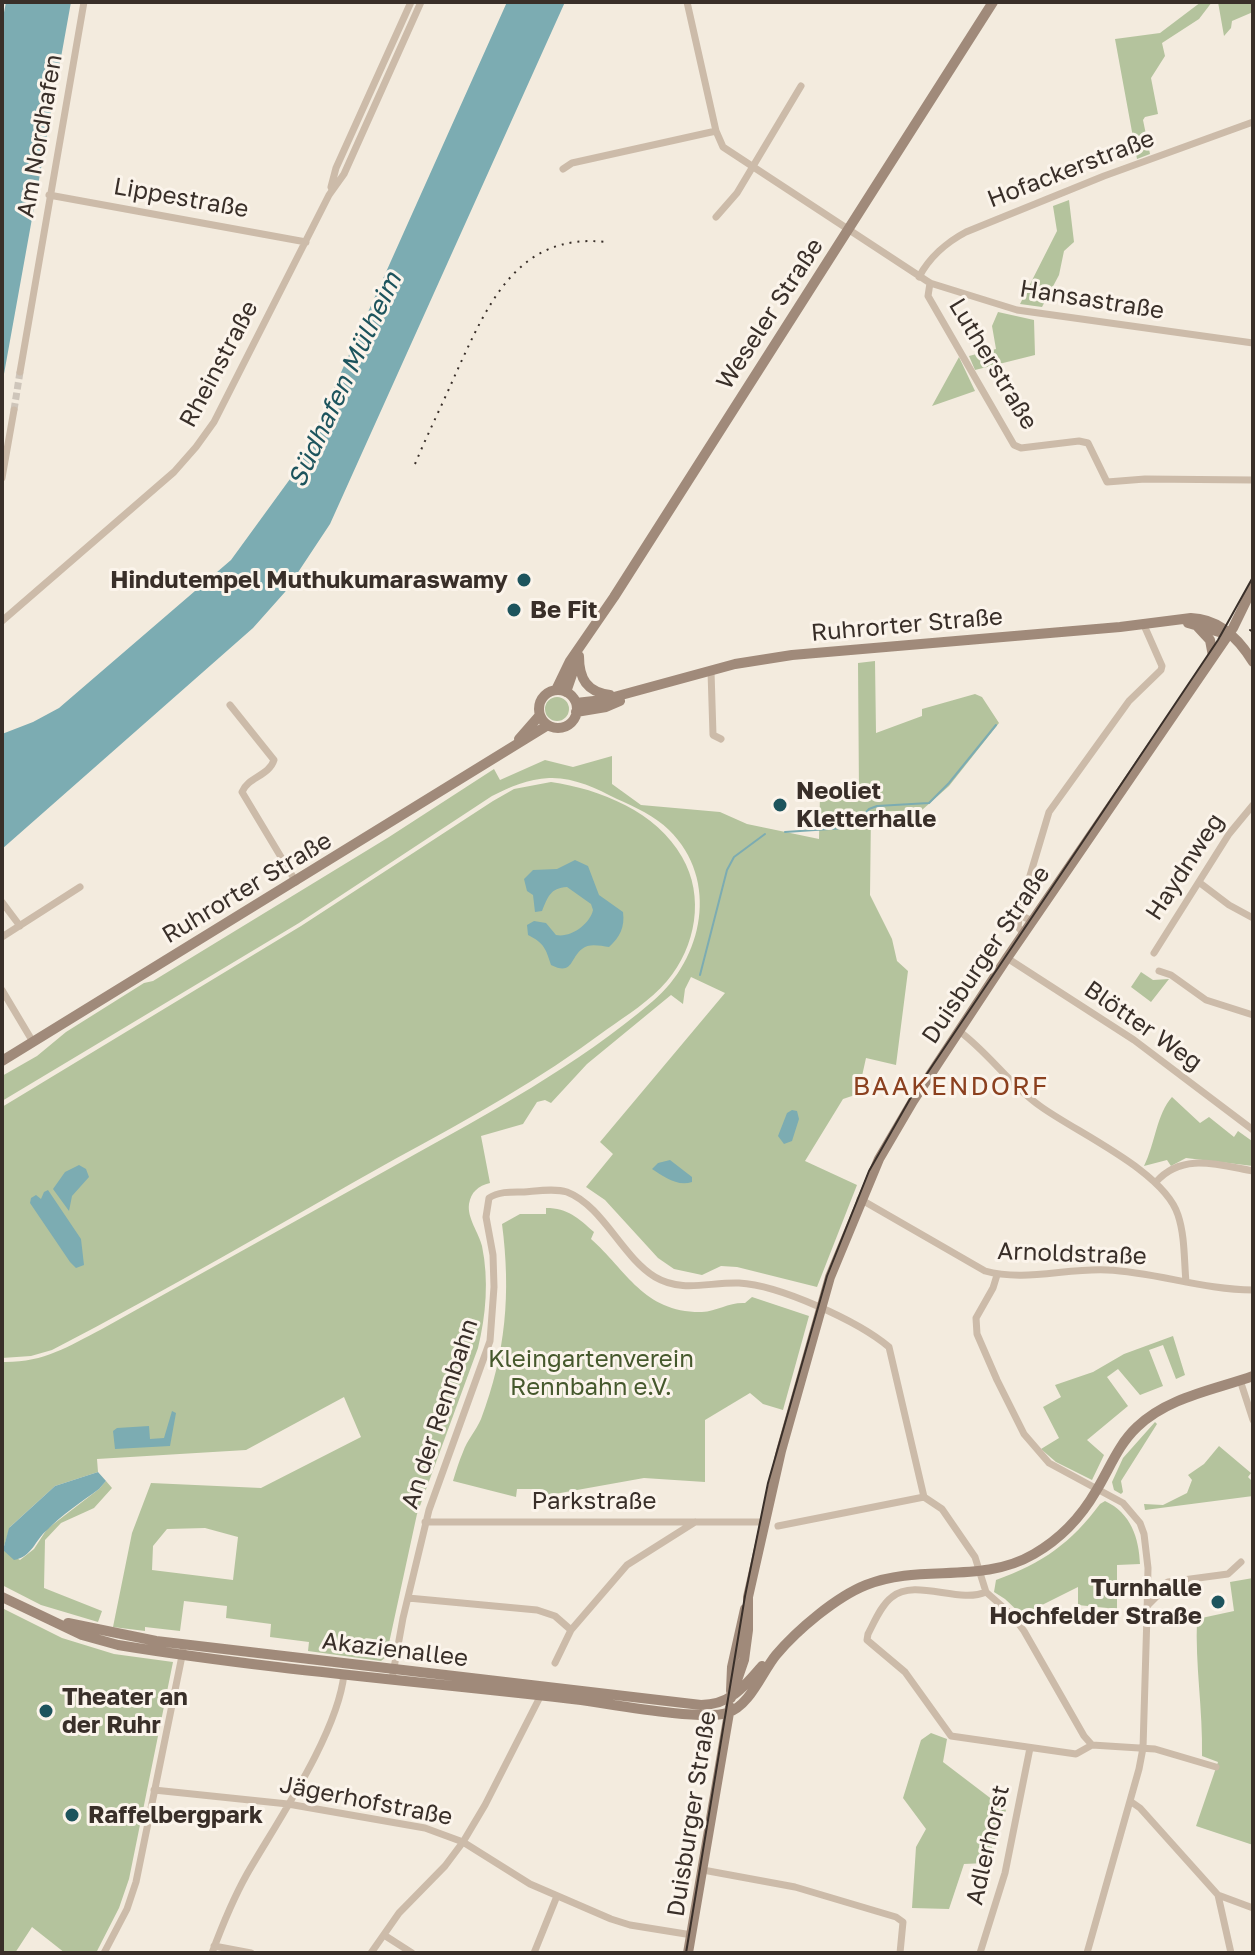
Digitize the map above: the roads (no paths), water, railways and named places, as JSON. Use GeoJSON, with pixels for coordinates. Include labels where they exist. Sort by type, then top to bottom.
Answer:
{"type":"FeatureCollection","features":[{"type":"Feature","properties":{"kind":"main road","name":"Weseler Straße"},"geometry":{"type":"LineString","coordinates":[[561,691],[577,655],[993,2]]}},
{"type":"Feature","properties":{"kind":"main road","name":"Duisburger Straße"},"geometry":{"type":"LineString","coordinates":[[690,1953],[729,1712],[738,1630],[747,1603],[763,1522],[821,1308],[860,1199],[896,1127],[1227,635],[1252,590]]}},
{"type":"Feature","properties":{"kind":"main road","name":"Ruhrorter Straße"},"geometry":{"type":"LineString","coordinates":[[2,1061],[512,746],[548,725],[565,726],[576,708],[711,671],[792,655],[1179,620],[1211,621],[1219,624],[1227,635]]}},
{"type":"Feature","properties":{"kind":"main road","name":"Ruhrorter Straße"},"geometry":{"type":"LineString","coordinates":[[1179,620],[1227,635]]}},
{"type":"Feature","properties":{"kind":"main road"},"geometry":{"type":"LineString","coordinates":[[1195,624],[1210,640],[1213,656]]}},
{"type":"Feature","properties":{"kind":"main road"},"geometry":{"type":"LineString","coordinates":[[1227,635],[1243,646],[1253,662]]}},
{"type":"Feature","properties":{"kind":"main road"},"geometry":{"type":"LineString","coordinates":[[577,655],[580,674],[586,685],[599,694],[618,696]]}},
{"type":"Feature","properties":{"kind":"main road"},"geometry":{"type":"LineString","coordinates":[[561,691],[576,708]]}},
{"type":"Feature","properties":{"kind":"main road","name":"Ruhrorter Straße"},"geometry":{"type":"LineString","coordinates":[[512,746],[540,715],[541,700],[547,693],[561,691]]}},
{"type":"Feature","properties":{"kind":"main road","name":"Ruhrorter Straße"},"geometry":{"type":"LineString","coordinates":[[576,708],[606,707],[642,691]]}},
{"type":"Feature","properties":{"kind":"main road"},"geometry":{"type":"LineString","coordinates":[[540,715],[548,725]]}},
{"type":"Feature","properties":{"kind":"main road"},"geometry":{"type":"LineString","coordinates":[[731,1698],[818,1616],[863,1587],[904,1575],[981,1573],[1012,1564],[1053,1541],[1079,1517],[1122,1444],[1138,1425],[1157,1411],[1253,1376]]}},
{"type":"Feature","properties":{"kind":"main road","name":"Akazienallee"},"geometry":{"type":"LineString","coordinates":[[2,1597],[103,1642],[542,1691],[701,1705],[719,1704],[731,1698]]}},
{"type":"Feature","properties":{"kind":"main road","name":"Duisburger Straße"},"geometry":{"type":"LineString","coordinates":[[731,1698],[744,1660],[748,1630],[747,1603]]}},
{"type":"Feature","properties":{"kind":"main road","name":"Akazienallee"},"geometry":{"type":"LineString","coordinates":[[183,1650],[344,1674],[393,1674]]}},
{"type":"Feature","properties":{"kind":"main road"},"geometry":{"type":"LineString","coordinates":[[744,1660],[754,1664],[769,1661]]}},
{"type":"Feature","properties":{"kind":"main road"},"geometry":{"type":"LineString","coordinates":[[729,1712],[745,1699],[769,1661]]}},
{"type":"Feature","properties":{"kind":"main road","name":"Akazienallee"},"geometry":{"type":"LineString","coordinates":[[542,1691],[684,1712],[711,1715],[729,1712]]}},
{"type":"Feature","properties":{"kind":"street","name":"Am Nordhafen"},"geometry":{"type":"LineString","coordinates":[[20,372],[84,2]]}},
{"type":"Feature","properties":{"kind":"street","name":"Rheinstraße"},"geometry":{"type":"LineString","coordinates":[[329,195],[336,168],[411,2]]}},
{"type":"Feature","properties":{"kind":"street","name":"Rheinstraße"},"geometry":{"type":"LineString","coordinates":[[2,621],[174,472],[214,422],[329,195],[344,174],[421,2]]}},
{"type":"Feature","properties":{"kind":"street"},"geometry":{"type":"LineString","coordinates":[[563,169],[572,163],[716,131],[687,2]]}},
{"type":"Feature","properties":{"kind":"street"},"geometry":{"type":"LineString","coordinates":[[716,217],[737,193],[801,86]]}},
{"type":"Feature","properties":{"kind":"street","name":"Hofackerstraße"},"geometry":{"type":"LineString","coordinates":[[919,277],[950,240],[966,232],[1253,122]]}},
{"type":"Feature","properties":{"kind":"street","name":"Hansastraße"},"geometry":{"type":"LineString","coordinates":[[716,131],[723,147],[930,283],[1017,310],[1253,343]]}},
{"type":"Feature","properties":{"kind":"street","name":"Lippestraße"},"geometry":{"type":"LineString","coordinates":[[49,195],[306,242]]}},
{"type":"Feature","properties":{"kind":"street","name":"Lutherstraße"},"geometry":{"type":"LineString","coordinates":[[930,283],[928,296],[1014,445],[1026,448],[1083,441],[1092,446],[1104,479],[1111,483],[1145,479],[1253,480]]}},
{"type":"Feature","properties":{"kind":"street"},"geometry":{"type":"LineString","coordinates":[[2,478],[14,410]]}},
{"type":"Feature","properties":{"kind":"street"},"geometry":{"type":"LineString","coordinates":[[1024,934],[1018,927],[1020,909],[1049,812],[1129,701],[1161,670],[1143,623]]}},
{"type":"Feature","properties":{"kind":"street"},"geometry":{"type":"LineString","coordinates":[[711,671],[713,735],[721,739]]}},
{"type":"Feature","properties":{"kind":"street"},"geometry":{"type":"LineString","coordinates":[[230,705],[274,760],[270,769],[243,787],[242,793],[296,882]]}},
{"type":"Feature","properties":{"kind":"street","name":"Haydnweg"},"geometry":{"type":"LineString","coordinates":[[1154,953],[1235,826],[1253,805]]}},
{"type":"Feature","properties":{"kind":"street"},"geometry":{"type":"LineString","coordinates":[[1200,883],[1253,918]]}},
{"type":"Feature","properties":{"kind":"street"},"geometry":{"type":"LineString","coordinates":[[2,937],[80,887]]}},
{"type":"Feature","properties":{"kind":"street"},"geometry":{"type":"LineString","coordinates":[[2,902],[20,926]]}},
{"type":"Feature","properties":{"kind":"street"},"geometry":{"type":"LineString","coordinates":[[1020,909],[1024,917],[1032,921]]}},
{"type":"Feature","properties":{"kind":"street","name":"Blötter Weg"},"geometry":{"type":"LineString","coordinates":[[1007,958],[1134,1040],[1252,1127]]}},
{"type":"Feature","properties":{"kind":"street"},"geometry":{"type":"LineString","coordinates":[[1159,971],[1171,975],[1206,1000],[1253,1015]]}},
{"type":"Feature","properties":{"kind":"street"},"geometry":{"type":"LineString","coordinates":[[2,990],[33,1042]]}},
{"type":"Feature","properties":{"kind":"street"},"geometry":{"type":"LineString","coordinates":[[959,1031],[984,1049],[1037,1104],[1156,1182],[1178,1215],[1186,1282]]}},
{"type":"Feature","properties":{"kind":"street"},"geometry":{"type":"LineString","coordinates":[[1156,1182],[1166,1172],[1190,1162],[1253,1171]]}},
{"type":"Feature","properties":{"kind":"street","name":"An der Rennbahn"},"geometry":{"type":"LineString","coordinates":[[393,1674],[425,1522],[490,1341],[493,1255],[486,1217],[487,1206],[494,1195],[568,1192],[603,1222],[638,1264],[656,1278],[699,1288],[737,1283],[751,1285],[821,1308]]}},
{"type":"Feature","properties":{"kind":"street","name":"Arnoldstraße"},"geometry":{"type":"LineString","coordinates":[[860,1199],[997,1275],[1105,1270],[1136,1272],[1214,1288],[1253,1290]]}},
{"type":"Feature","properties":{"kind":"street"},"geometry":{"type":"LineString","coordinates":[[997,1275],[976,1318],[977,1334],[1024,1434],[1049,1463],[1123,1503],[1140,1523],[1146,1544],[1143,1748],[1087,1953]]}},
{"type":"Feature","properties":{"kind":"street"},"geometry":{"type":"LineString","coordinates":[[821,1308],[866,1330],[889,1347],[924,1497],[942,1509],[975,1557],[986,1592],[1012,1615],[1024,1631],[1092,1745]]}},
{"type":"Feature","properties":{"kind":"street"},"geometry":{"type":"LineString","coordinates":[[1240,1380],[1253,1420]]}},
{"type":"Feature","properties":{"kind":"street"},"geometry":{"type":"LineString","coordinates":[[778,1526],[924,1497]]}},
{"type":"Feature","properties":{"kind":"street"},"geometry":{"type":"LineString","coordinates":[[555,1663],[571,1630],[633,1559],[697,1521]]}},
{"type":"Feature","properties":{"kind":"street","name":"Parkstraße"},"geometry":{"type":"LineString","coordinates":[[425,1522],[763,1522]]}},
{"type":"Feature","properties":{"kind":"street"},"geometry":{"type":"LineString","coordinates":[[1147,1606],[1158,1595],[1160,1587],[1168,1582],[1228,1574],[1241,1562]]}},
{"type":"Feature","properties":{"kind":"street"},"geometry":{"type":"LineString","coordinates":[[986,1592],[973,1596],[904,1591],[894,1595],[881,1611],[867,1640],[905,1672],[951,1736],[1076,1754],[1092,1745],[1155,1749],[1216,1767]]}},
{"type":"Feature","properties":{"kind":"street"},"geometry":{"type":"LineString","coordinates":[[408,1598],[537,1610],[555,1616],[571,1630]]}},
{"type":"Feature","properties":{"kind":"street"},"geometry":{"type":"LineString","coordinates":[[104,1953],[130,1902],[183,1650]]}},
{"type":"Feature","properties":{"kind":"street"},"geometry":{"type":"LineString","coordinates":[[251,1953],[213,1950],[245,1877],[288,1804],[327,1728],[339,1699],[344,1674]]}},
{"type":"Feature","properties":{"kind":"street"},"geometry":{"type":"LineString","coordinates":[[371,1953],[399,1913],[445,1866],[463,1842],[542,1691]]}},
{"type":"Feature","properties":{"kind":"street","name":"Adlerhorst"},"geometry":{"type":"LineString","coordinates":[[983,1952],[1005,1873],[1030,1748]]}},
{"type":"Feature","properties":{"kind":"street","name":"Jägerhofstraße"},"geometry":{"type":"LineString","coordinates":[[154,1790],[288,1804],[425,1828],[463,1842],[530,1884],[611,1919],[692,1935]]}},
{"type":"Feature","properties":{"kind":"street"},"geometry":{"type":"LineString","coordinates":[[1130,1801],[1140,1808],[1218,1895],[1253,1908]]}},
{"type":"Feature","properties":{"kind":"street"},"geometry":{"type":"LineString","coordinates":[[703,1870],[795,1887],[896,1917],[904,1927],[900,1953]]}},
{"type":"Feature","properties":{"kind":"street"},"geometry":{"type":"LineString","coordinates":[[1218,1895],[1231,1953]]}},
{"type":"Feature","properties":{"kind":"street"},"geometry":{"type":"LineString","coordinates":[[534,1953],[557,1896]]}},
{"type":"Feature","properties":{"kind":"street"},"geometry":{"type":"LineString","coordinates":[[384,1935],[412,1953]]}},
{"type":"Feature","properties":{"kind":"water"},"geometry":{"type":"Polygon","coordinates":[[[6,2],[71,2],[2,385],[2,23],[6,2]]]}},
{"type":"Feature","properties":{"kind":"water","name":"Südhafen Mülheim"},"geometry":{"type":"Polygon","coordinates":[[[507,2],[565,2],[330,524],[285,592],[253,628],[2,849],[2,734],[59,708],[231,560],[290,479],[313,435],[507,2]]]}},
{"type":"Feature","properties":{"kind":"water"},"geometry":{"type":"Polygon","coordinates":[[[575,860],[588,866],[599,895],[623,912],[623,922],[619,935],[609,947],[585,947],[567,967],[558,968],[551,965],[541,944],[528,935],[527,925],[534,921],[546,923],[556,935],[568,934],[588,920],[593,910],[591,904],[567,887],[550,894],[542,911],[535,912],[533,895],[527,891],[524,879],[533,870],[557,869],[575,860]]]}},
{"type":"Feature","properties":{"kind":"water"},"geometry":{"type":"Polygon","coordinates":[[[797,1111],[799,1119],[792,1141],[784,1144],[778,1136],[787,1113],[797,1111]]]}},
{"type":"Feature","properties":{"kind":"water"},"geometry":{"type":"Polygon","coordinates":[[[670,1160],[692,1177],[692,1182],[676,1182],[652,1169],[658,1163],[670,1160]]]}},
{"type":"Feature","properties":{"kind":"water"},"geometry":{"type":"Polygon","coordinates":[[[79,1165],[86,1169],[89,1177],[72,1196],[69,1211],[53,1189],[65,1172],[79,1165]]]}},
{"type":"Feature","properties":{"kind":"water"},"geometry":{"type":"Polygon","coordinates":[[[48,1190],[81,1239],[84,1265],[76,1268],[70,1262],[30,1203],[31,1198],[36,1195],[41,1199],[48,1190]]]}},
{"type":"Feature","properties":{"kind":"water"},"geometry":{"type":"Polygon","coordinates":[[[172,1411],[176,1413],[170,1446],[115,1449],[113,1431],[117,1428],[149,1426],[150,1439],[164,1438],[172,1411]]]}},
{"type":"Feature","properties":{"kind":"water"},"geometry":{"type":"Polygon","coordinates":[[[98,1472],[106,1481],[99,1489],[53,1524],[25,1555],[14,1560],[3,1550],[9,1528],[55,1486],[98,1472]]]}},
{"type":"Feature","properties":{"kind":"waterway"},"geometry":{"type":"LineString","coordinates":[[852,829],[869,809],[877,806],[929,803],[996,725]]}},
{"type":"Feature","properties":{"kind":"waterway"},"geometry":{"type":"LineString","coordinates":[[785,832],[845,828]]}},
{"type":"Feature","properties":{"kind":"waterway"},"geometry":{"type":"LineString","coordinates":[[700,975],[727,870],[734,857],[765,834]]}},
{"type":"Feature","properties":{"kind":"tunnel"},"geometry":{"type":"LineString","coordinates":[[14,410],[20,372]]}},
{"type":"Feature","properties":{"kind":"tram line"},"geometry":{"type":"LineString","coordinates":[[686,1953],[745,1596],[768,1483],[827,1276],[869,1171],[910,1099],[1218,640],[1253,577]]}},
{"type":"Feature","properties":{"kind":"railway"},"geometry":{"type":"LineString","coordinates":[[415,464],[480,323],[509,279],[528,261],[549,249],[575,242],[606,242]]}},
{"type":"Feature","properties":{"kind":"place","name":"Hindutempel Muthukumaraswamy"},"geometry":{"type":"Point","coordinates":[524,580]}},
{"type":"Feature","properties":{"kind":"place","name":"Be Fit"},"geometry":{"type":"Point","coordinates":[514,610]}},
{"type":"Feature","properties":{"kind":"place","name":"Neoliet Kletterhalle"},"geometry":{"type":"Point","coordinates":[780,805]}},
{"type":"Feature","properties":{"kind":"place","name":"Turnhalle Hochfelder Straße"},"geometry":{"type":"Point","coordinates":[1218,1602]}},
{"type":"Feature","properties":{"kind":"place","name":"Theater an der Ruhr"},"geometry":{"type":"Point","coordinates":[46,1711]}},
{"type":"Feature","properties":{"kind":"place","name":"Raffelbergpark"},"geometry":{"type":"Point","coordinates":[72,1815]}},
{"type":"Feature","properties":{"kind":"district","name":"BAAKENDORF"},"geometry":{"type":"Point","coordinates":[951,1087]}},
{"type":"Feature","properties":{"kind":"park label","name":"Kleingartenverein Rennbahn e.V."},"geometry":{"type":"Point","coordinates":[591,1373]}}]}
